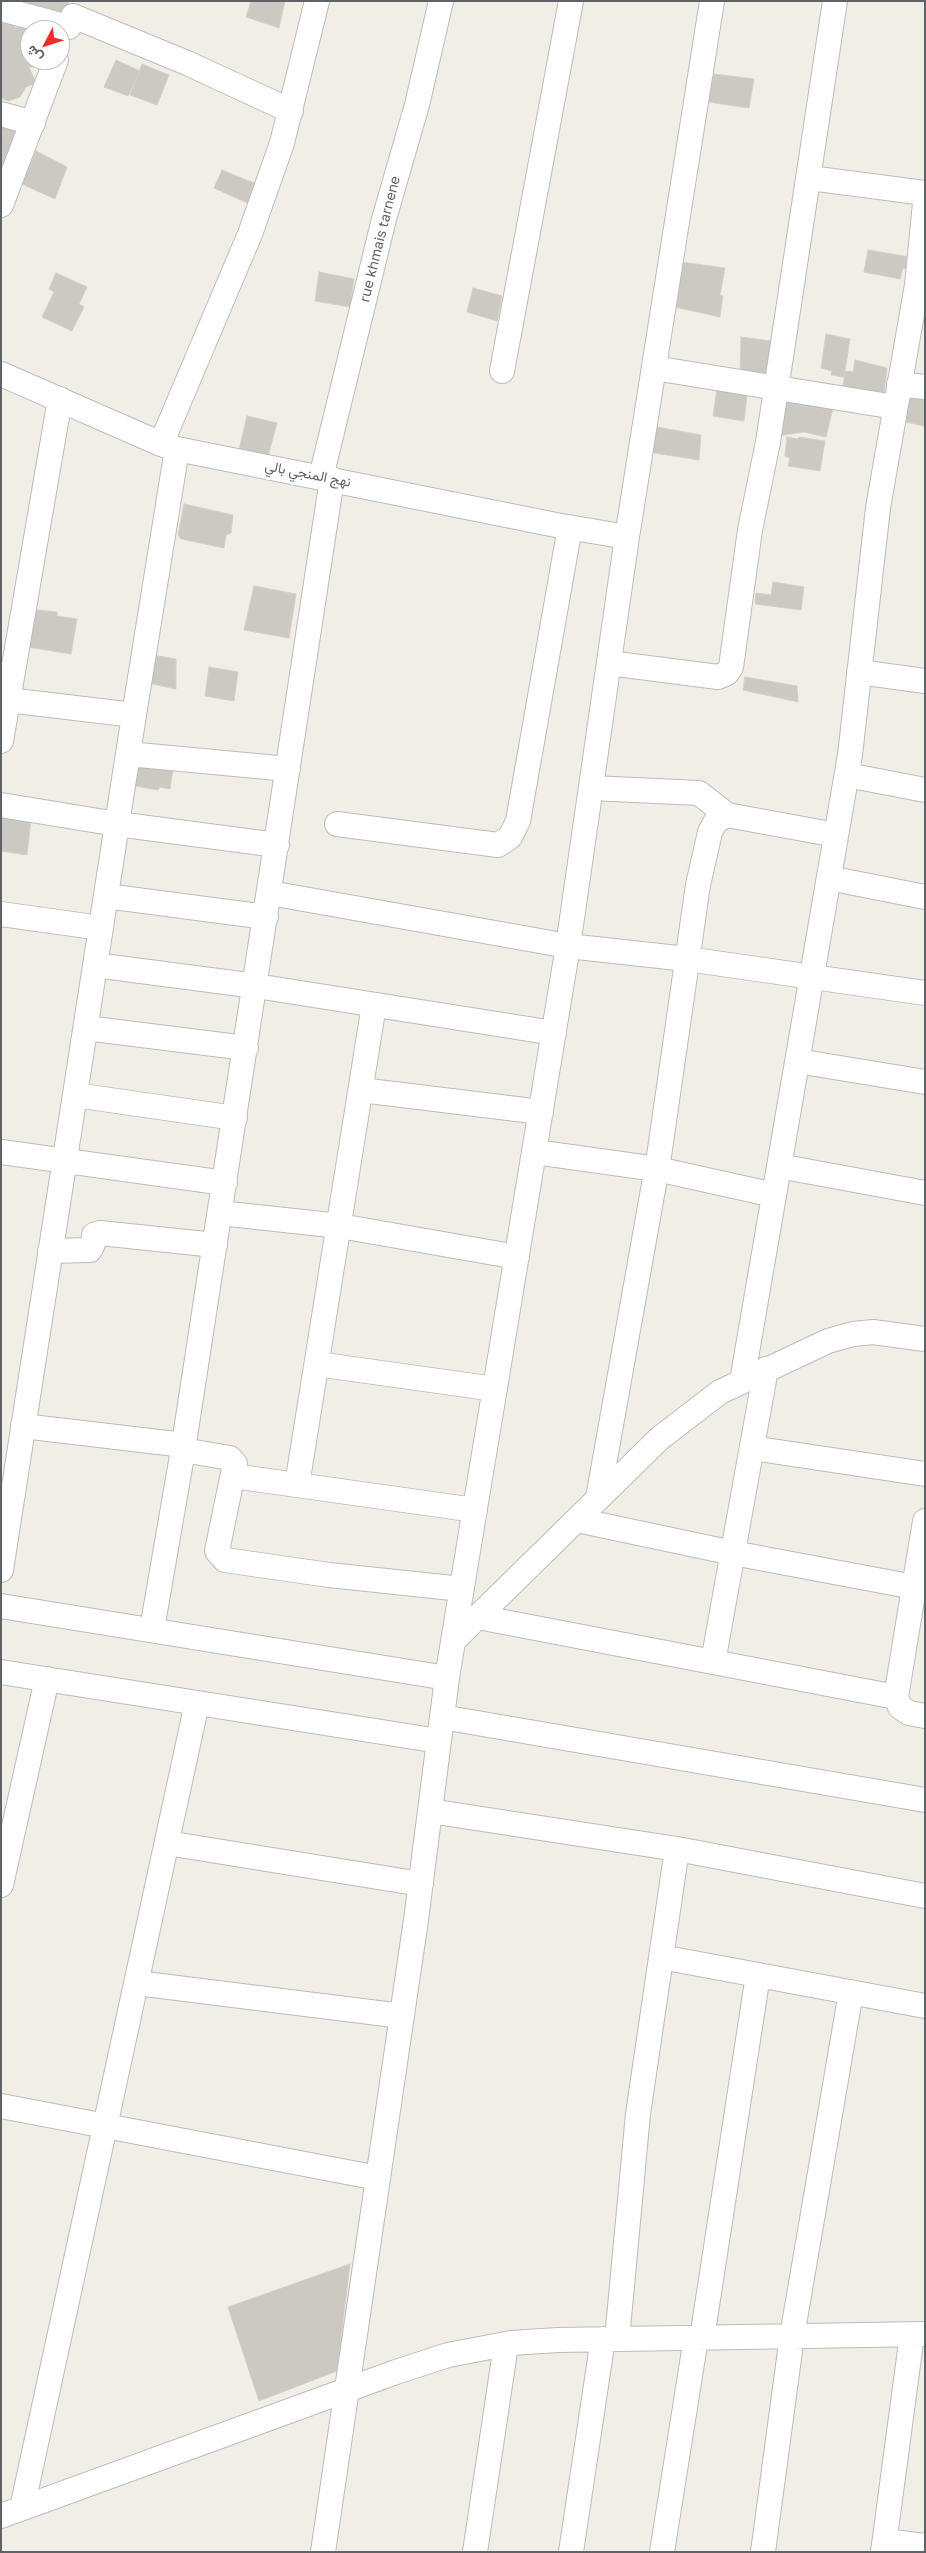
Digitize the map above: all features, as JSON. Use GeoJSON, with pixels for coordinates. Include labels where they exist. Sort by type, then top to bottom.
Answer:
{"type":"FeatureCollection","features":[{"type":"Feature","properties":{"kind":"street","name":"rue khmais tarnene"},"geometry":{"type":"LineString","coordinates":[[152,1629],[184,1448],[256,986],[288,769],[327,478],[384,219],[417,105],[441,1]]}},
{"type":"Feature","properties":{"kind":"street"},"geometry":{"type":"LineString","coordinates":[[502,371],[571,1]]}},
{"type":"Feature","properties":{"kind":"street"},"geometry":{"type":"LineString","coordinates":[[323,2552],[421,1884],[447,1678],[568,946],[627,537],[712,1]]}},
{"type":"Feature","properties":{"kind":"street"},"geometry":{"type":"LineString","coordinates":[[609,663],[718,677],[727,673],[731,667],[750,530],[776,386],[792,274],[810,178],[820,94],[835,1]]}},
{"type":"Feature","properties":{"kind":"street"},"geometry":{"type":"LineString","coordinates":[[1,1570],[134,715],[169,447],[250,234],[291,111],[314,2]]}},
{"type":"Feature","properties":{"kind":"street"},"geometry":{"type":"LineString","coordinates":[[1,9],[73,15],[188,63],[291,111]]}},
{"type":"Feature","properties":{"kind":"street"},"geometry":{"type":"LineString","coordinates":[[1,205],[52,70]]}},
{"type":"Feature","properties":{"kind":"street"},"geometry":{"type":"LineString","coordinates":[[1,114],[33,122]]}},
{"type":"Feature","properties":{"kind":"street"},"geometry":{"type":"LineString","coordinates":[[810,178],[925,193]]}},
{"type":"Feature","properties":{"kind":"street"},"geometry":{"type":"LineString","coordinates":[[742,1381],[847,775],[878,508],[917,285],[925,203]]}},
{"type":"Feature","properties":{"kind":"street"},"geometry":{"type":"LineString","coordinates":[[654,368],[776,386],[897,395],[925,387]]}},
{"type":"Feature","properties":{"kind":"street","name":"نهج المنجي بالي"},"geometry":{"type":"LineString","coordinates":[[1,374],[169,447],[627,537]]}},
{"type":"Feature","properties":{"kind":"street"},"geometry":{"type":"LineString","coordinates":[[1,740],[60,399]]}},
{"type":"Feature","properties":{"kind":"street"},"geometry":{"type":"LineString","coordinates":[[337,824],[498,845],[510,837],[518,821],[570,527]]}},
{"type":"Feature","properties":{"kind":"street"},"geometry":{"type":"LineString","coordinates":[[860,672],[925,681]]}},
{"type":"Feature","properties":{"kind":"street"},"geometry":{"type":"LineString","coordinates":[[8,700],[134,715]]}},
{"type":"Feature","properties":{"kind":"street"},"geometry":{"type":"LineString","coordinates":[[128,754],[288,769]]}},
{"type":"Feature","properties":{"kind":"street"},"geometry":{"type":"LineString","coordinates":[[847,775],[925,790]]}},
{"type":"Feature","properties":{"kind":"street"},"geometry":{"type":"LineString","coordinates":[[591,788],[699,793],[727,815],[836,834]]}},
{"type":"Feature","properties":{"kind":"street"},"geometry":{"type":"LineString","coordinates":[[1,805],[117,824],[277,845]]}},
{"type":"Feature","properties":{"kind":"street"},"geometry":{"type":"LineString","coordinates":[[598,1498],[657,1169],[698,885],[710,832],[716,821],[727,815]]}},
{"type":"Feature","properties":{"kind":"street"},"geometry":{"type":"LineString","coordinates":[[829,878],[925,897]]}},
{"type":"Feature","properties":{"kind":"street"},"geometry":{"type":"LineString","coordinates":[[270,893],[568,946],[687,959],[925,993]]}},
{"type":"Feature","properties":{"kind":"street"},"geometry":{"type":"LineString","coordinates":[[106,896],[266,917]]}},
{"type":"Feature","properties":{"kind":"street"},"geometry":{"type":"LineString","coordinates":[[1,914],[101,928]]}},
{"type":"Feature","properties":{"kind":"street"},"geometry":{"type":"LineString","coordinates":[[95,965],[256,986],[554,1033]]}},
{"type":"Feature","properties":{"kind":"street"},"geometry":{"type":"LineString","coordinates":[[297,1485],[374,1005]]}},
{"type":"Feature","properties":{"kind":"street"},"geometry":{"type":"LineString","coordinates":[[86,1028],[246,1048]]}},
{"type":"Feature","properties":{"kind":"street"},"geometry":{"type":"LineString","coordinates":[[797,1061],[925,1082]]}},
{"type":"Feature","properties":{"kind":"street"},"geometry":{"type":"LineString","coordinates":[[361,1090],[541,1112]]}},
{"type":"Feature","properties":{"kind":"street"},"geometry":{"type":"LineString","coordinates":[[75,1095],[235,1118]]}},
{"type":"Feature","properties":{"kind":"street"},"geometry":{"type":"LineString","coordinates":[[1,1152],[225,1183]]}},
{"type":"Feature","properties":{"kind":"street"},"geometry":{"type":"LineString","coordinates":[[535,1152],[657,1169],[774,1195]]}},
{"type":"Feature","properties":{"kind":"street"},"geometry":{"type":"LineString","coordinates":[[779,1166],[925,1193]]}},
{"type":"Feature","properties":{"kind":"street"},"geometry":{"type":"LineString","coordinates":[[220,1213],[340,1226],[517,1257]]}},
{"type":"Feature","properties":{"kind":"street"},"geometry":{"type":"LineString","coordinates":[[50,1251],[90,1250],[94,1244],[94,1236],[100,1233],[215,1245]]}},
{"type":"Feature","properties":{"kind":"street"},"geometry":{"type":"LineString","coordinates":[[453,1641],[660,1438],[686,1416],[720,1392],[828,1341],[853,1334],[873,1332],[925,1339]]}},
{"type":"Feature","properties":{"kind":"street"},"geometry":{"type":"LineString","coordinates":[[317,1364],[495,1389]]}},
{"type":"Feature","properties":{"kind":"street"},"geometry":{"type":"LineString","coordinates":[[713,1662],[766,1369]]}},
{"type":"Feature","properties":{"kind":"street"},"geometry":{"type":"LineString","coordinates":[[23,1426],[184,1448],[230,1458],[235,1464],[217,1551],[226,1560],[328,1575],[462,1589]]}},
{"type":"Feature","properties":{"kind":"street"},"geometry":{"type":"LineString","coordinates":[[752,1448],[925,1474]]}},
{"type":"Feature","properties":{"kind":"street"},"geometry":{"type":"LineString","coordinates":[[232,1476],[475,1510]]}},
{"type":"Feature","properties":{"kind":"street"},"geometry":{"type":"LineString","coordinates":[[577,1520],[733,1553],[914,1587]]}},
{"type":"Feature","properties":{"kind":"street"},"geometry":{"type":"LineString","coordinates":[[924,1534],[914,1587],[916,1626],[896,1697],[900,1706],[908,1713],[925,1716]]}},
{"type":"Feature","properties":{"kind":"street"},"geometry":{"type":"LineString","coordinates":[[1,1606],[447,1678]]}},
{"type":"Feature","properties":{"kind":"street"},"geometry":{"type":"LineString","coordinates":[[478,1617],[896,1697]]}},
{"type":"Feature","properties":{"kind":"street"},"geometry":{"type":"LineString","coordinates":[[1,1672],[439,1741]]}},
{"type":"Feature","properties":{"kind":"street"},"geometry":{"type":"LineString","coordinates":[[1,1885],[47,1680]]}},
{"type":"Feature","properties":{"kind":"street"},"geometry":{"type":"LineString","coordinates":[[12,2512],[106,2126],[197,1703]]}},
{"type":"Feature","properties":{"kind":"street"},"geometry":{"type":"LineString","coordinates":[[442,1718],[925,1800]]}},
{"type":"Feature","properties":{"kind":"street"},"geometry":{"type":"LineString","coordinates":[[430,1811],[677,1850],[925,1896]]}},
{"type":"Feature","properties":{"kind":"street"},"geometry":{"type":"LineString","coordinates":[[167,1844],[421,1884]]}},
{"type":"Feature","properties":{"kind":"street"},"geometry":{"type":"LineString","coordinates":[[572,2552],[610,2339],[638,2114],[677,1850]]}},
{"type":"Feature","properties":{"kind":"street"},"geometry":{"type":"LineString","coordinates":[[661,1957],[925,2006]]}},
{"type":"Feature","properties":{"kind":"street"},"geometry":{"type":"LineString","coordinates":[[662,2552],[758,1975]]}},
{"type":"Feature","properties":{"kind":"street"},"geometry":{"type":"LineString","coordinates":[[136,1983],[402,2016]]}},
{"type":"Feature","properties":{"kind":"street"},"geometry":{"type":"LineString","coordinates":[[763,2552],[792,2336],[851,1992]]}},
{"type":"Feature","properties":{"kind":"street"},"geometry":{"type":"LineString","coordinates":[[1,2106],[378,2178]]}},
{"type":"Feature","properties":{"kind":"street"},"geometry":{"type":"LineString","coordinates":[[12,2512],[346,2392],[396,2372],[448,2355],[506,2344],[610,2339],[918,2334],[884,2546],[925,2546]]}},
{"type":"Feature","properties":{"kind":"street"},"geometry":{"type":"LineString","coordinates":[[474,2552],[506,2344]]}},
{"type":"Feature","properties":{"kind":"building"},"geometry":{"type":"Polygon","coordinates":[[[29,1],[69,1],[64,16],[28,3],[29,1]]]}},
{"type":"Feature","properties":{"kind":"building"},"geometry":{"type":"Polygon","coordinates":[[[251,1],[285,1],[279,28],[246,17],[251,1]]]}},
{"type":"Feature","properties":{"kind":"building"},"geometry":{"type":"Polygon","coordinates":[[[1,16],[14,21],[15,28],[20,27],[20,70],[30,70],[36,83],[26,87],[20,97],[8,101],[1,98],[1,16]]]}},
{"type":"Feature","properties":{"kind":"building"},"geometry":{"type":"Polygon","coordinates":[[[116,60],[140,71],[128,96],[104,87],[116,60]]]}},
{"type":"Feature","properties":{"kind":"building"},"geometry":{"type":"Polygon","coordinates":[[[142,64],[169,75],[157,105],[130,95],[142,64]]]}},
{"type":"Feature","properties":{"kind":"building"},"geometry":{"type":"Polygon","coordinates":[[[714,74],[754,79],[749,108],[708,102],[714,74]]]}},
{"type":"Feature","properties":{"kind":"building"},"geometry":{"type":"Polygon","coordinates":[[[1,121],[20,129],[7,166],[1,164],[1,121]]]}},
{"type":"Feature","properties":{"kind":"building"},"geometry":{"type":"Polygon","coordinates":[[[36,151],[67,167],[55,199],[22,184],[36,151]]]}},
{"type":"Feature","properties":{"kind":"building"},"geometry":{"type":"Polygon","coordinates":[[[222,170],[261,186],[252,205],[214,188],[222,170]]]}},
{"type":"Feature","properties":{"kind":"building"},"geometry":{"type":"Polygon","coordinates":[[[868,250],[916,258],[914,270],[903,268],[900,279],[864,272],[868,250]]]}},
{"type":"Feature","properties":{"kind":"building"},"geometry":{"type":"Polygon","coordinates":[[[681,262],[725,268],[720,295],[723,296],[720,317],[675,307],[681,262]]]}},
{"type":"Feature","properties":{"kind":"building"},"geometry":{"type":"Polygon","coordinates":[[[319,272],[354,279],[350,307],[315,301],[319,272]]]}},
{"type":"Feature","properties":{"kind":"building"},"geometry":{"type":"Polygon","coordinates":[[[56,273],[87,287],[79,304],[84,307],[72,331],[42,317],[54,292],[49,289],[56,273]]]}},
{"type":"Feature","properties":{"kind":"building"},"geometry":{"type":"Polygon","coordinates":[[[473,288],[502,296],[497,321],[467,312],[473,288]]]}},
{"type":"Feature","properties":{"kind":"building"},"geometry":{"type":"Polygon","coordinates":[[[826,334],[850,339],[844,377],[831,375],[832,371],[821,368],[826,334]]]}},
{"type":"Feature","properties":{"kind":"building"},"geometry":{"type":"Polygon","coordinates":[[[741,337],[778,342],[774,378],[740,373],[741,337]]]}},
{"type":"Feature","properties":{"kind":"building"},"geometry":{"type":"Polygon","coordinates":[[[855,360],[887,368],[884,394],[843,387],[845,371],[853,372],[855,360]]]}},
{"type":"Feature","properties":{"kind":"building"},"geometry":{"type":"Polygon","coordinates":[[[718,383],[748,387],[744,421],[713,416],[718,383]]]}},
{"type":"Feature","properties":{"kind":"building"},"geometry":{"type":"Polygon","coordinates":[[[910,388],[925,391],[925,431],[924,426],[906,422],[910,388]]]}},
{"type":"Feature","properties":{"kind":"building"},"geometry":{"type":"Polygon","coordinates":[[[781,398],[833,408],[826,437],[804,432],[777,436],[781,398]]]}},
{"type":"Feature","properties":{"kind":"building"},"geometry":{"type":"Polygon","coordinates":[[[247,416],[277,423],[268,456],[239,450],[247,416]]]}},
{"type":"Feature","properties":{"kind":"building"},"geometry":{"type":"Polygon","coordinates":[[[651,426],[701,435],[699,460],[648,452],[651,426]]]}},
{"type":"Feature","properties":{"kind":"building"},"geometry":{"type":"Polygon","coordinates":[[[787,437],[825,441],[820,471],[788,466],[790,458],[785,456],[787,437]]]}},
{"type":"Feature","properties":{"kind":"building"},"geometry":{"type":"Polygon","coordinates":[[[184,504],[233,515],[231,533],[226,535],[224,548],[181,539],[178,535],[184,504]]]}},
{"type":"Feature","properties":{"kind":"building"},"geometry":{"type":"Polygon","coordinates":[[[773,582],[804,587],[801,610],[755,604],[756,593],[771,595],[773,582]]]}},
{"type":"Feature","properties":{"kind":"building"},"geometry":{"type":"Polygon","coordinates":[[[254,586],[296,594],[289,638],[244,630],[254,586]]]}},
{"type":"Feature","properties":{"kind":"building"},"geometry":{"type":"Polygon","coordinates":[[[28,609],[57,612],[57,616],[77,619],[71,654],[21,646],[28,609]]]}},
{"type":"Feature","properties":{"kind":"building"},"geometry":{"type":"Polygon","coordinates":[[[147,654],[176,659],[176,689],[143,682],[147,654]]]}},
{"type":"Feature","properties":{"kind":"building"},"geometry":{"type":"Polygon","coordinates":[[[209,667],[238,672],[234,701],[205,696],[209,667]]]}},
{"type":"Feature","properties":{"kind":"building"},"geometry":{"type":"Polygon","coordinates":[[[745,677],[797,686],[798,702],[743,690],[745,677]]]}},
{"type":"Feature","properties":{"kind":"building"},"geometry":{"type":"Polygon","coordinates":[[[134,757],[174,763],[170,789],[160,787],[158,790],[130,785],[134,757]]]}},
{"type":"Feature","properties":{"kind":"building"},"geometry":{"type":"Polygon","coordinates":[[[1,813],[31,819],[27,855],[1,851],[1,813]]]}},
{"type":"Feature","properties":{"kind":"building"},"geometry":{"type":"Polygon","coordinates":[[[350,2264],[337,2371],[259,2401],[228,2307],[350,2264]]]}}]}
